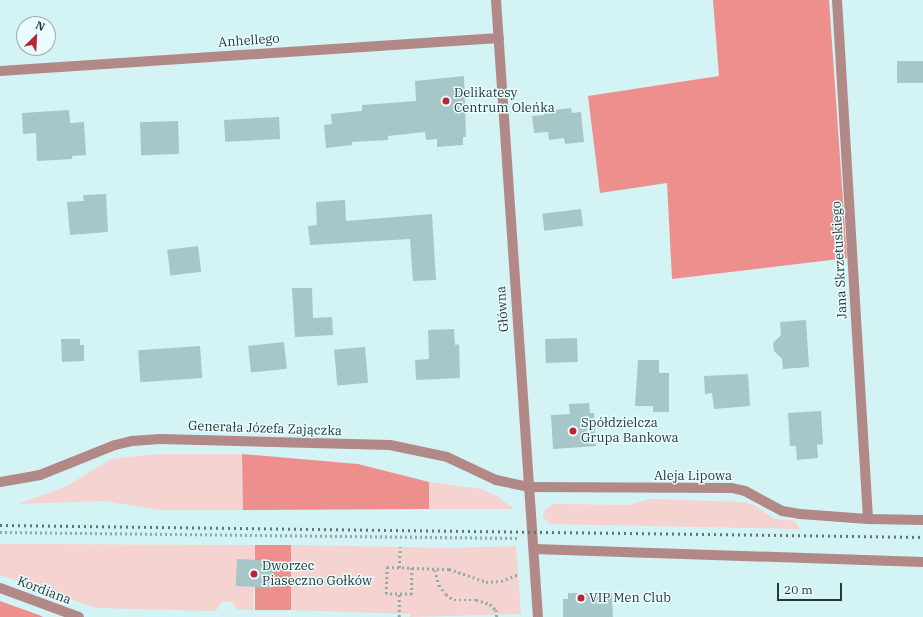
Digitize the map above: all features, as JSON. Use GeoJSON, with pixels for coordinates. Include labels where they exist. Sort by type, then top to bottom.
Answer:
{"type":"FeatureCollection","features":[{"type":"Feature","properties":{"kind":"street","name":"Główna"},"geometry":{"type":"LineString","coordinates":[[496,0],[538,617]]}},
{"type":"Feature","properties":{"kind":"street","name":"Jana Skrzetuskiego"},"geometry":{"type":"LineString","coordinates":[[837,0],[868,519]]}},
{"type":"Feature","properties":{"kind":"street","name":"Anhellego"},"geometry":{"type":"LineString","coordinates":[[0,71],[499,38]]}},
{"type":"Feature","properties":{"kind":"street","name":"Generała Józefa Zajączka"},"geometry":{"type":"LineString","coordinates":[[0,482],[40,474],[115,445],[160,439],[390,445],[447,457],[496,480],[528,487]]}},
{"type":"Feature","properties":{"kind":"street","name":"Aleja Lipowa"},"geometry":{"type":"LineString","coordinates":[[528,487],[732,488],[745,491],[782,511],[868,519],[923,520]]}},
{"type":"Feature","properties":{"kind":"street"},"geometry":{"type":"LineString","coordinates":[[534,550],[923,562]]}},
{"type":"Feature","properties":{"kind":"street","name":"Kordiana"},"geometry":{"type":"LineString","coordinates":[[0,588],[79,617]]}},
{"type":"Feature","properties":{"kind":"path"},"geometry":{"type":"LineString","coordinates":[[0,532],[533,538]]}},
{"type":"Feature","properties":{"kind":"path"},"geometry":{"type":"LineString","coordinates":[[399,568],[400,547]]}},
{"type":"Feature","properties":{"kind":"path"},"geometry":{"type":"LineString","coordinates":[[412,568],[412,594],[386,594],[386,568],[412,568],[454,571],[486,582],[501,581],[524,573]]}},
{"type":"Feature","properties":{"kind":"path"},"geometry":{"type":"LineString","coordinates":[[434,570],[439,585],[446,594],[459,601],[485,602],[496,610],[497,617]]}},
{"type":"Feature","properties":{"kind":"path"},"geometry":{"type":"LineString","coordinates":[[399,594],[399,617]]}},
{"type":"Feature","properties":{"kind":"shaded area"},"geometry":{"type":"Polygon","coordinates":[[[713,0],[829,0],[847,258],[672,279],[667,183],[600,193],[588,96],[719,76],[713,0]]]}},
{"type":"Feature","properties":{"kind":"shaded area"},"geometry":{"type":"Polygon","coordinates":[[[156,454],[242,454],[243,510],[160,510],[104,501],[18,504],[67,486],[111,459],[156,454]]]}},
{"type":"Feature","properties":{"kind":"shaded area"},"geometry":{"type":"Polygon","coordinates":[[[242,454],[358,464],[429,482],[429,509],[243,510],[242,454]]]}},
{"type":"Feature","properties":{"kind":"shaded area"},"geometry":{"type":"Polygon","coordinates":[[[429,482],[481,489],[497,496],[514,509],[429,509],[429,482]]]}},
{"type":"Feature","properties":{"kind":"shaded area"},"geometry":{"type":"Polygon","coordinates":[[[650,499],[743,502],[754,505],[774,519],[795,521],[800,529],[550,524],[543,517],[545,510],[554,504],[628,505],[650,499]]]}},
{"type":"Feature","properties":{"kind":"shaded area"},"geometry":{"type":"Polygon","coordinates":[[[0,544],[255,545],[253,610],[238,610],[232,602],[221,602],[216,611],[96,608],[0,575],[0,544]]]}},
{"type":"Feature","properties":{"kind":"shaded area"},"geometry":{"type":"Polygon","coordinates":[[[255,545],[291,545],[291,610],[255,610],[255,545]]]}},
{"type":"Feature","properties":{"kind":"shaded area"},"geometry":{"type":"Polygon","coordinates":[[[291,545],[447,548],[516,546],[521,614],[410,617],[410,614],[290,610],[291,545]]]}},
{"type":"Feature","properties":{"kind":"shaded area"},"geometry":{"type":"Polygon","coordinates":[[[0,601],[39,615],[43,617],[0,617],[0,601]]]}},
{"type":"Feature","properties":{"kind":"building"},"geometry":{"type":"Polygon","coordinates":[[[897,61],[923,61],[923,83],[897,83],[897,61]]]}},
{"type":"Feature","properties":{"kind":"building"},"geometry":{"type":"Polygon","coordinates":[[[464,76],[466,137],[463,137],[463,145],[437,147],[437,139],[426,140],[425,132],[388,136],[388,140],[352,142],[352,145],[326,148],[324,125],[332,124],[331,114],[362,111],[362,105],[416,101],[415,81],[464,76]]]}},
{"type":"Feature","properties":{"kind":"building"},"geometry":{"type":"Polygon","coordinates":[[[571,108],[572,113],[581,112],[584,142],[565,144],[564,138],[549,140],[548,132],[534,133],[532,116],[544,115],[544,111],[571,108]]]}},
{"type":"Feature","properties":{"kind":"building"},"geometry":{"type":"Polygon","coordinates":[[[69,110],[70,123],[84,122],[86,155],[72,156],[72,159],[37,161],[36,133],[23,134],[22,113],[69,110]]]}},
{"type":"Feature","properties":{"kind":"building"},"geometry":{"type":"Polygon","coordinates":[[[279,117],[280,139],[225,142],[224,120],[279,117]]]}},
{"type":"Feature","properties":{"kind":"building"},"geometry":{"type":"Polygon","coordinates":[[[178,121],[179,154],[141,155],[140,122],[178,121]]]}},
{"type":"Feature","properties":{"kind":"building"},"geometry":{"type":"Polygon","coordinates":[[[106,194],[108,232],[70,235],[67,202],[84,201],[83,195],[106,194]]]}},
{"type":"Feature","properties":{"kind":"building"},"geometry":{"type":"Polygon","coordinates":[[[345,200],[346,221],[432,214],[436,280],[413,281],[410,239],[310,245],[308,226],[317,225],[316,202],[345,200]]]}},
{"type":"Feature","properties":{"kind":"building"},"geometry":{"type":"Polygon","coordinates":[[[581,209],[583,226],[544,231],[542,214],[581,209]]]}},
{"type":"Feature","properties":{"kind":"building"},"geometry":{"type":"Polygon","coordinates":[[[198,246],[201,272],[170,276],[167,250],[198,246]]]}},
{"type":"Feature","properties":{"kind":"building"},"geometry":{"type":"Polygon","coordinates":[[[292,288],[312,288],[313,318],[332,317],[333,335],[295,337],[292,288]]]}},
{"type":"Feature","properties":{"kind":"building"},"geometry":{"type":"Polygon","coordinates":[[[806,320],[809,367],[783,369],[782,359],[774,351],[773,343],[781,335],[780,322],[806,320]]]}},
{"type":"Feature","properties":{"kind":"building"},"geometry":{"type":"Polygon","coordinates":[[[454,329],[455,345],[459,344],[460,378],[416,380],[415,360],[429,359],[428,330],[454,329]]]}},
{"type":"Feature","properties":{"kind":"building"},"geometry":{"type":"Polygon","coordinates":[[[577,338],[578,362],[546,363],[545,339],[577,338]]]}},
{"type":"Feature","properties":{"kind":"building"},"geometry":{"type":"Polygon","coordinates":[[[61,339],[80,339],[80,345],[84,345],[84,361],[62,362],[61,339]]]}},
{"type":"Feature","properties":{"kind":"building"},"geometry":{"type":"Polygon","coordinates":[[[284,342],[287,369],[251,373],[248,346],[284,342]]]}},
{"type":"Feature","properties":{"kind":"building"},"geometry":{"type":"Polygon","coordinates":[[[200,346],[202,378],[140,382],[138,350],[200,346]]]}},
{"type":"Feature","properties":{"kind":"building"},"geometry":{"type":"Polygon","coordinates":[[[365,347],[368,383],[337,386],[334,350],[365,347]]]}},
{"type":"Feature","properties":{"kind":"building"},"geometry":{"type":"Polygon","coordinates":[[[638,360],[659,360],[659,373],[669,373],[669,412],[653,412],[653,406],[635,406],[638,360]]]}},
{"type":"Feature","properties":{"kind":"building"},"geometry":{"type":"Polygon","coordinates":[[[748,374],[750,406],[714,409],[712,393],[705,394],[704,376],[748,374]]]}},
{"type":"Feature","properties":{"kind":"building","name":"Spółdzielcza Grupa Bankowa"},"geometry":{"type":"Polygon","coordinates":[[[589,403],[590,413],[594,413],[596,446],[553,449],[551,415],[570,414],[569,404],[589,403]]]}},
{"type":"Feature","properties":{"kind":"building"},"geometry":{"type":"Polygon","coordinates":[[[821,411],[823,444],[817,445],[818,458],[797,460],[796,446],[790,446],[788,413],[821,411]]]}},
{"type":"Feature","properties":{"kind":"building","name":"Dworzec Piaseczno Gołków"},"geometry":{"type":"Polygon","coordinates":[[[237,559],[274,561],[273,588],[236,586],[237,559]]]}},
{"type":"Feature","properties":{"kind":"building"},"geometry":{"type":"Polygon","coordinates":[[[568,593],[612,593],[613,617],[563,617],[563,599],[568,599],[568,593]]]}},
{"type":"Feature","properties":{"kind":"railway"},"geometry":{"type":"LineString","coordinates":[[0,525],[923,537]]}},
{"type":"Feature","properties":{"kind":"place","name":"Delikatesy Centrum Oleńka"},"geometry":{"type":"Point","coordinates":[446,101]}},
{"type":"Feature","properties":{"kind":"place","name":"Spółdzielcza Grupa Bankowa"},"geometry":{"type":"Point","coordinates":[573,431]}},
{"type":"Feature","properties":{"kind":"place","name":"Dworzec Piaseczno Gołków"},"geometry":{"type":"Point","coordinates":[254,574]}},
{"type":"Feature","properties":{"kind":"place","name":"VIP Men Club"},"geometry":{"type":"Point","coordinates":[581,598]}}]}
